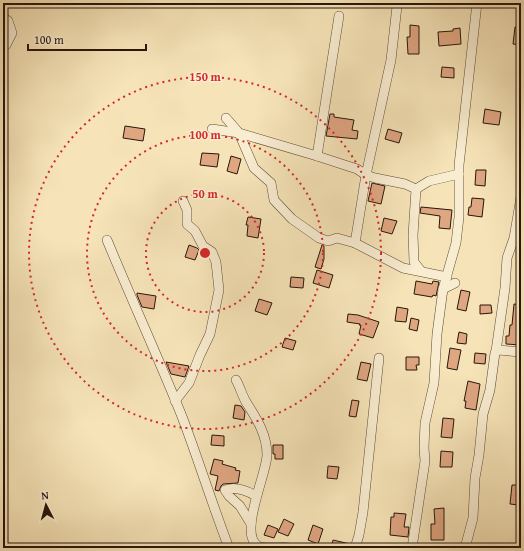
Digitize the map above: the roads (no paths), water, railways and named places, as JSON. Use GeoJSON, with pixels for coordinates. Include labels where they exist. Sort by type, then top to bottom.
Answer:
{"type":"FeatureCollection","features":[{"type":"Feature","properties":{"kind":"street"},"geometry":{"type":"LineString","coordinates":[[412,548],[425,461],[424,423],[434,382],[437,334],[443,289],[456,243],[459,217],[459,174],[463,121],[477,4]]}},
{"type":"Feature","properties":{"kind":"street"},"geometry":{"type":"LineString","coordinates":[[354,243],[366,175],[391,60],[397,6]]}},
{"type":"Feature","properties":{"kind":"street"},"geometry":{"type":"LineString","coordinates":[[317,156],[339,16]]}},
{"type":"Feature","properties":{"kind":"street"},"geometry":{"type":"LineString","coordinates":[[3,17],[8,21],[12,34],[6,45],[3,46]]}},
{"type":"Feature","properties":{"kind":"street"},"geometry":{"type":"LineString","coordinates":[[226,118],[239,133],[254,168],[271,184],[274,200],[292,219],[319,238],[328,241],[337,238],[354,243],[403,268],[447,277]]}},
{"type":"Feature","properties":{"kind":"street"},"geometry":{"type":"LineString","coordinates":[[212,129],[239,133],[357,169],[366,175],[405,184],[416,189]]}},
{"type":"Feature","properties":{"kind":"street"},"geometry":{"type":"LineString","coordinates":[[416,189],[429,181],[459,174]]}},
{"type":"Feature","properties":{"kind":"street"},"geometry":{"type":"LineString","coordinates":[[416,189],[413,235],[414,262],[421,271]]}},
{"type":"Feature","properties":{"kind":"street"},"geometry":{"type":"LineString","coordinates":[[465,548],[473,518],[475,478],[483,414],[490,390],[496,351],[505,288],[507,258],[514,238],[521,197]]}},
{"type":"Feature","properties":{"kind":"street"},"geometry":{"type":"LineString","coordinates":[[175,401],[189,383],[210,334],[219,290],[216,262],[212,252],[203,246],[195,231],[187,224],[187,210],[183,201]]}},
{"type":"Feature","properties":{"kind":"street"},"geometry":{"type":"LineString","coordinates":[[107,240],[175,401],[229,548]]}},
{"type":"Feature","properties":{"kind":"street"},"geometry":{"type":"LineString","coordinates":[[443,289],[455,283]]}},
{"type":"Feature","properties":{"kind":"street"},"geometry":{"type":"LineString","coordinates":[[496,351],[521,352]]}},
{"type":"Feature","properties":{"kind":"street"},"geometry":{"type":"LineString","coordinates":[[355,548],[363,512],[379,358]]}},
{"type":"Feature","properties":{"kind":"street"},"geometry":{"type":"LineString","coordinates":[[236,380],[261,427],[266,444],[267,457],[256,496],[251,524],[251,534],[254,542],[258,546],[291,548]]}},
{"type":"Feature","properties":{"kind":"street"},"geometry":{"type":"LineString","coordinates":[[251,524],[240,506],[225,490],[234,487],[248,491],[256,496]]}}]}
